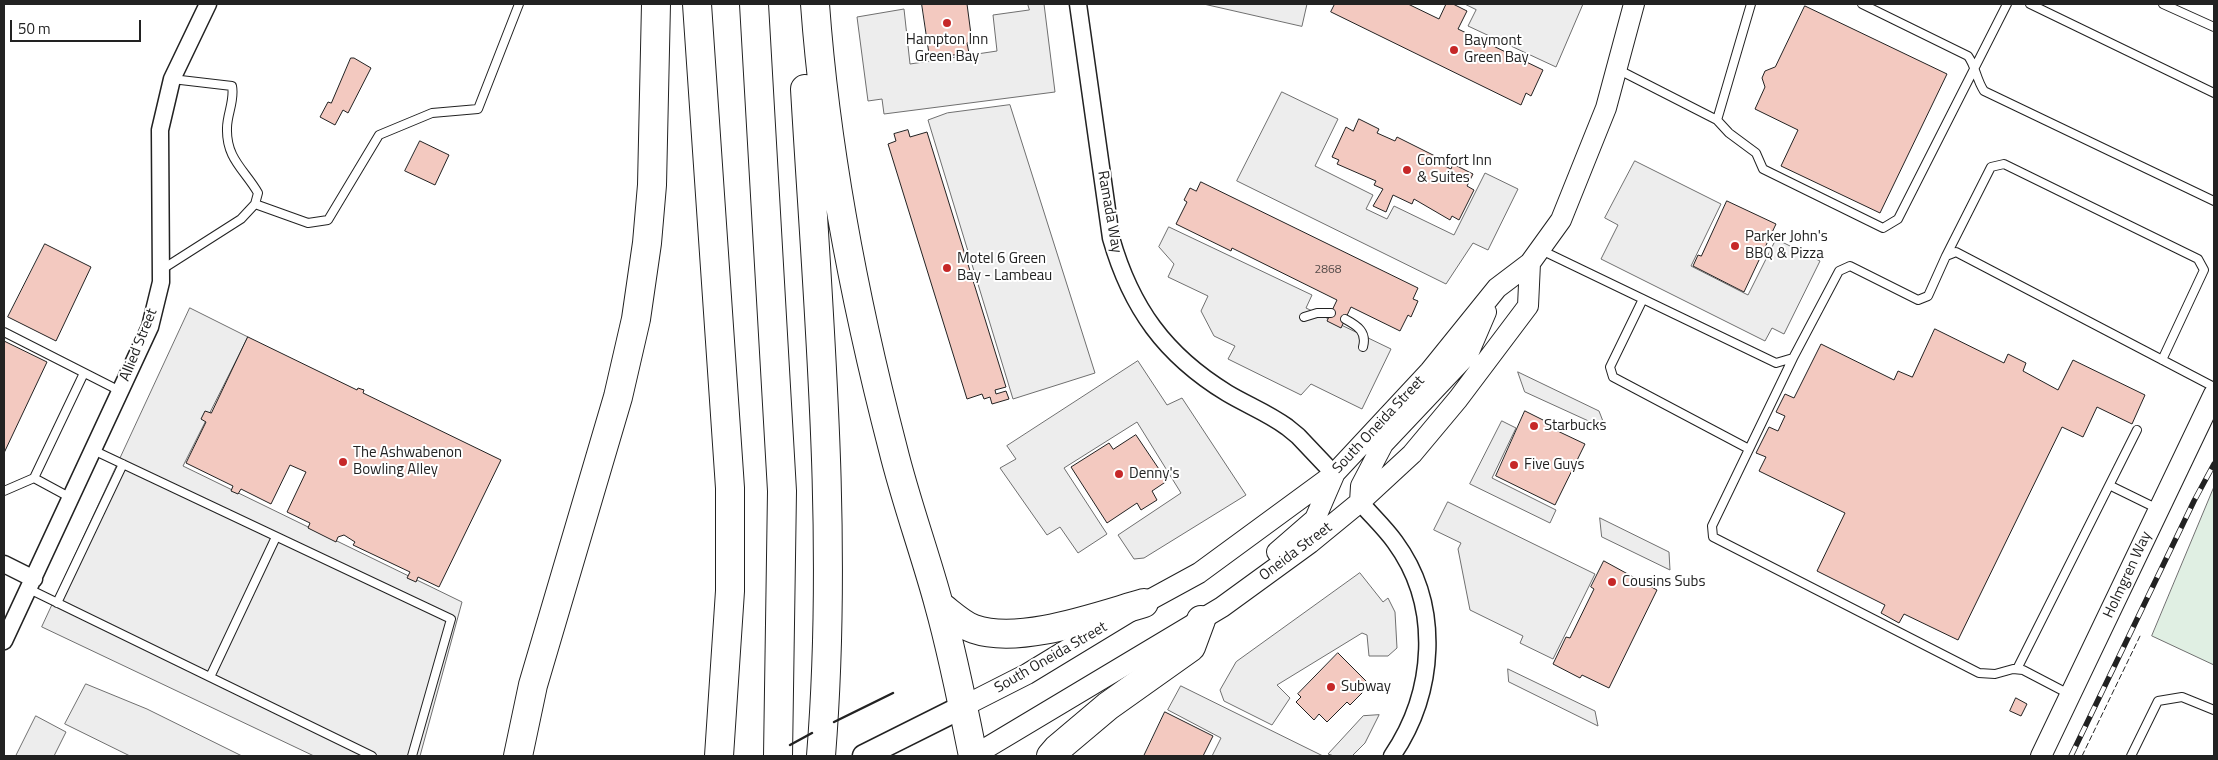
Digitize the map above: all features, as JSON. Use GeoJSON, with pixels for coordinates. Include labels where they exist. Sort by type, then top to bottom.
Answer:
{"type":"FeatureCollection","features":[{"type":"Feature","properties":{"kind":"highway"},"geometry":{"type":"LineString","coordinates":[[517,752],[533,685],[618,397],[636,319],[652,192],[656,4]]}},
{"type":"Feature","properties":{"kind":"highway"},"geometry":{"type":"LineString","coordinates":[[697,4],[730,488],[730,591],[719,756]]}},
{"type":"Feature","properties":{"kind":"highway"},"geometry":{"type":"LineString","coordinates":[[754,4],[782,491],[779,752]]}},
{"type":"Feature","properties":{"kind":"highway"},"geometry":{"type":"LineString","coordinates":[[800,4],[826,417],[829,582],[821,756]]}},
{"type":"Feature","properties":{"kind":"highway"},"geometry":{"type":"LineString","coordinates":[[815,4],[819,66],[832,163],[854,285],[893,451],[939,605],[964,706],[973,756]]}},
{"type":"Feature","properties":{"kind":"highway"},"geometry":{"type":"LineString","coordinates":[[939,605],[973,629],[1002,633],[1042,631],[1144,603]]}},
{"type":"Feature","properties":{"kind":"highway"},"geometry":{"type":"LineString","coordinates":[[1051,756],[1056,749],[1108,706],[1192,647],[1201,620]]}},
{"type":"Feature","properties":{"kind":"main road"},"geometry":{"type":"LineString","coordinates":[[864,756],[964,706]]}},
{"type":"Feature","properties":{"kind":"street","name":"Allied Street"},"geometry":{"type":"LineString","coordinates":[[4,641],[150,327],[162,282],[160,130],[172,79],[208,4]]}},
{"type":"Feature","properties":{"kind":"street","name":"Ramada Way"},"geometry":{"type":"LineString","coordinates":[[1078,4],[1111,238],[1120,268],[1133,297],[1150,325],[1174,354],[1200,376],[1287,427],[1334,474]]}},
{"type":"Feature","properties":{"kind":"street","name":"South Oneida Street"},"geometry":{"type":"LineString","coordinates":[[964,706],[1027,674],[1144,603],[1199,573],[1334,474],[1430,371],[1497,288],[1535,256],[1561,220],[1606,108],[1634,4]]}},
{"type":"Feature","properties":{"kind":"street","name":"Oneida Street"},"geometry":{"type":"LineString","coordinates":[[973,756],[1201,620],[1310,543],[1360,502],[1412,454],[1458,400],[1528,306],[1535,256]]}},
{"type":"Feature","properties":{"kind":"street"},"geometry":{"type":"LineString","coordinates":[[1392,756],[1416,712],[1423,688],[1428,655],[1427,626],[1421,597],[1411,570],[1395,542],[1360,502],[1361,486],[1383,444],[1468,354],[1497,288]]}},
{"type":"Feature","properties":{"kind":"street","name":"Holmgren Way"},"geometry":{"type":"LineString","coordinates":[[2041,756],[2214,394]]}},
{"type":"Feature","properties":{"kind":"street"},"geometry":{"type":"LineString","coordinates":[[1201,620],[1231,585],[1286,546],[1315,519],[1334,474]]}},
{"type":"Feature","properties":{"kind":"street"},"geometry":{"type":"LineString","coordinates":[[4,564],[31,584]]}},
{"type":"Feature","properties":{"kind":"lane"},"geometry":{"type":"LineString","coordinates":[[256,204],[308,223],[328,220],[380,135],[432,113],[478,109],[519,4]]}},
{"type":"Feature","properties":{"kind":"lane"},"geometry":{"type":"LineString","coordinates":[[1717,120],[1751,4]]}},
{"type":"Feature","properties":{"kind":"lane"},"geometry":{"type":"LineString","coordinates":[[1862,4],[1968,56],[1975,66],[1977,80],[1984,91],[2214,201]]}},
{"type":"Feature","properties":{"kind":"lane"},"geometry":{"type":"LineString","coordinates":[[1617,69],[1717,120],[1729,133],[1756,153],[1763,169],[1883,228],[1898,219],[2007,4]]}},
{"type":"Feature","properties":{"kind":"lane"},"geometry":{"type":"LineString","coordinates":[[2030,4],[2214,93]]}},
{"type":"Feature","properties":{"kind":"lane"},"geometry":{"type":"LineString","coordinates":[[2163,4],[2214,27]]}},
{"type":"Feature","properties":{"kind":"lane"},"geometry":{"type":"LineString","coordinates":[[162,270],[241,219],[256,204],[258,193],[237,166],[228,147],[226,128],[233,94],[232,86],[172,79]]}},
{"type":"Feature","properties":{"kind":"lane"},"geometry":{"type":"LineString","coordinates":[[2070,694],[2023,670],[2017,669],[1995,674],[1979,673],[1714,537],[1712,526],[1793,358],[1838,271],[1850,266],[1918,300],[1928,296],[1946,256],[1992,167],[2004,164],[2198,259],[2204,270],[2162,360]]}},
{"type":"Feature","properties":{"kind":"lane"},"geometry":{"type":"LineString","coordinates":[[1946,256],[1956,252],[2214,387]]}},
{"type":"Feature","properties":{"kind":"lane"},"geometry":{"type":"LineString","coordinates":[[1535,256],[1642,299],[1776,363],[1793,358]]}},
{"type":"Feature","properties":{"kind":"lane"},"geometry":{"type":"LineString","coordinates":[[1642,299],[1610,367],[1612,377],[1749,449]]}},
{"type":"Feature","properties":{"kind":"lane"},"geometry":{"type":"LineString","coordinates":[[1304,317],[1317,313],[1331,313]]}},
{"type":"Feature","properties":{"kind":"lane"},"geometry":{"type":"LineString","coordinates":[[1345,320],[1362,331],[1365,338],[1363,347]]}},
{"type":"Feature","properties":{"kind":"lane"},"geometry":{"type":"LineString","coordinates":[[4,332],[120,391]]}},
{"type":"Feature","properties":{"kind":"lane"},"geometry":{"type":"LineString","coordinates":[[4,491],[34,478],[84,373]]}},
{"type":"Feature","properties":{"kind":"lane"},"geometry":{"type":"LineString","coordinates":[[2017,669],[2111,486],[2137,430]]}},
{"type":"Feature","properties":{"kind":"lane"},"geometry":{"type":"LineString","coordinates":[[93,450],[451,619],[412,756]]}},
{"type":"Feature","properties":{"kind":"lane"},"geometry":{"type":"LineString","coordinates":[[57,602],[123,464]]}},
{"type":"Feature","properties":{"kind":"lane"},"geometry":{"type":"LineString","coordinates":[[34,478],[72,498]]}},
{"type":"Feature","properties":{"kind":"lane"},"geometry":{"type":"LineString","coordinates":[[2111,486],[2159,509]]}},
{"type":"Feature","properties":{"kind":"lane"},"geometry":{"type":"LineString","coordinates":[[210,677],[276,537]]}},
{"type":"Feature","properties":{"kind":"lane"},"geometry":{"type":"LineString","coordinates":[[31,584],[57,602],[372,756]]}},
{"type":"Feature","properties":{"kind":"lane"},"geometry":{"type":"LineString","coordinates":[[2131,756],[2158,701],[2182,697],[2214,710]]}},
{"type":"Feature","properties":{"kind":"green space"},"geometry":{"type":"Polygon","coordinates":[[[2214,487],[2214,665],[2152,636],[2214,487]]]}},
{"type":"Feature","properties":{"kind":"shaded area"},"geometry":{"type":"Polygon","coordinates":[[[1028,4],[1044,4],[1055,92],[884,114],[882,99],[868,101],[857,17],[904,9],[910,64],[997,51],[993,15],[1029,10],[1028,4]]]}},
{"type":"Feature","properties":{"kind":"shaded area"},"geometry":{"type":"Polygon","coordinates":[[[1204,4],[1307,4],[1302,26],[1204,4]]]}},
{"type":"Feature","properties":{"kind":"shaded area"},"geometry":{"type":"Polygon","coordinates":[[[1465,4],[1583,4],[1556,67],[1468,26],[1476,10],[1465,4]]]}},
{"type":"Feature","properties":{"kind":"shaded area"},"geometry":{"type":"Polygon","coordinates":[[[1282,92],[1338,119],[1315,166],[1373,195],[1366,209],[1387,219],[1394,206],[1454,235],[1485,173],[1518,189],[1488,250],[1473,243],[1446,284],[1237,181],[1282,92]]]}},
{"type":"Feature","properties":{"kind":"shaded area"},"geometry":{"type":"Polygon","coordinates":[[[1010,105],[1095,373],[1013,399],[928,120],[947,113],[1010,105]]]}},
{"type":"Feature","properties":{"kind":"shaded area"},"geometry":{"type":"Polygon","coordinates":[[[1635,161],[1721,204],[1691,266],[1748,295],[1776,239],[1820,261],[1784,334],[1772,328],[1765,341],[1601,259],[1618,225],[1605,218],[1635,161]]]}},
{"type":"Feature","properties":{"kind":"shaded area"},"geometry":{"type":"Polygon","coordinates":[[[1169,227],[1312,295],[1306,308],[1391,349],[1362,409],[1311,384],[1301,395],[1228,359],[1235,346],[1214,336],[1201,311],[1208,296],[1168,277],[1174,264],[1159,247],[1169,227]]]}},
{"type":"Feature","properties":{"kind":"shaded area"},"geometry":{"type":"Polygon","coordinates":[[[190,308],[248,337],[183,466],[462,602],[420,756],[314,756],[42,627],[190,308]]]}},
{"type":"Feature","properties":{"kind":"shaded area"},"geometry":{"type":"Polygon","coordinates":[[[1138,361],[1167,405],[1182,398],[1246,495],[1144,558],[1134,559],[1118,535],[1181,493],[1137,422],[1064,468],[1107,534],[1078,553],[1060,527],[1047,535],[1000,468],[1016,459],[1007,446],[1138,361]]]}},
{"type":"Feature","properties":{"kind":"shaded area"},"geometry":{"type":"Polygon","coordinates":[[[1518,372],[1599,411],[1606,429],[1525,392],[1518,372]]]}},
{"type":"Feature","properties":{"kind":"shaded area"},"geometry":{"type":"Polygon","coordinates":[[[1502,421],[1516,428],[1492,478],[1556,510],[1550,523],[1470,484],[1502,421]]]}},
{"type":"Feature","properties":{"kind":"shaded area"},"geometry":{"type":"Polygon","coordinates":[[[1448,502],[1595,574],[1553,659],[1520,643],[1523,636],[1470,610],[1458,549],[1461,543],[1434,530],[1448,502]]]}},
{"type":"Feature","properties":{"kind":"shaded area"},"geometry":{"type":"Polygon","coordinates":[[[1600,518],[1669,552],[1670,570],[1602,537],[1600,518]]]}},
{"type":"Feature","properties":{"kind":"shaded area"},"geometry":{"type":"Polygon","coordinates":[[[1360,573],[1383,602],[1388,598],[1395,612],[1397,648],[1388,656],[1369,656],[1367,635],[1362,633],[1277,685],[1290,698],[1272,725],[1224,701],[1220,690],[1236,662],[1360,573]]]}},
{"type":"Feature","properties":{"kind":"shaded area"},"geometry":{"type":"Polygon","coordinates":[[[1508,669],[1595,711],[1598,726],[1509,682],[1508,669]]]}},
{"type":"Feature","properties":{"kind":"shaded area"},"geometry":{"type":"Polygon","coordinates":[[[86,684],[147,709],[242,756],[130,756],[65,724],[86,684]]]}},
{"type":"Feature","properties":{"kind":"shaded area"},"geometry":{"type":"Polygon","coordinates":[[[1181,686],[1323,756],[1212,756],[1221,738],[1168,710],[1181,686]]]}},
{"type":"Feature","properties":{"kind":"shaded area"},"geometry":{"type":"Polygon","coordinates":[[[1379,715],[1365,743],[1352,756],[1328,754],[1363,716],[1379,715]]]}},
{"type":"Feature","properties":{"kind":"shaded area"},"geometry":{"type":"Polygon","coordinates":[[[36,716],[66,732],[54,756],[16,756],[36,716]]]}},
{"type":"Feature","properties":{"kind":"building","name":"Hampton Inn Green Bay"},"geometry":{"type":"Polygon","coordinates":[[[922,4],[967,4],[972,42],[967,43],[969,53],[930,58],[922,4]]]}},
{"type":"Feature","properties":{"kind":"building","name":"Baymont Green Bay"},"geometry":{"type":"Polygon","coordinates":[[[1335,4],[1408,4],[1439,19],[1446,4],[1453,4],[1467,11],[1458,29],[1543,70],[1531,96],[1526,93],[1521,105],[1331,12],[1335,4]]]}},
{"type":"Feature","properties":{"kind":"building"},"geometry":{"type":"Polygon","coordinates":[[[1805,6],[1947,74],[1880,213],[1781,166],[1798,130],[1755,109],[1765,87],[1762,78],[1765,71],[1775,67],[1805,6]]]}},
{"type":"Feature","properties":{"kind":"building"},"geometry":{"type":"Polygon","coordinates":[[[351,58],[371,68],[348,113],[343,110],[335,125],[320,117],[328,102],[331,103],[351,58]]]}},
{"type":"Feature","properties":{"kind":"building","name":"Comfort Inn & Suites"},"geometry":{"type":"Polygon","coordinates":[[[1359,119],[1379,129],[1377,133],[1395,141],[1397,137],[1435,156],[1433,160],[1451,169],[1453,164],[1473,174],[1467,186],[1474,190],[1459,220],[1452,216],[1450,220],[1414,199],[1412,204],[1393,195],[1386,212],[1373,206],[1383,189],[1374,185],[1376,181],[1337,164],[1339,160],[1332,157],[1346,127],[1353,131],[1359,119]]]}},
{"type":"Feature","properties":{"kind":"building"},"geometry":{"type":"Polygon","coordinates":[[[908,130],[910,137],[927,132],[1006,387],[995,390],[996,394],[1006,391],[1009,399],[992,404],[990,397],[984,399],[982,394],[967,399],[888,144],[896,141],[894,134],[908,130]]]}},
{"type":"Feature","properties":{"kind":"building"},"geometry":{"type":"Polygon","coordinates":[[[420,141],[449,155],[435,185],[405,171],[420,141]]]}},
{"type":"Feature","properties":{"kind":"building"},"geometry":{"type":"Polygon","coordinates":[[[1201,182],[1418,288],[1413,299],[1418,301],[1411,317],[1408,315],[1400,331],[1351,307],[1341,328],[1327,321],[1337,300],[1232,248],[1231,251],[1176,224],[1187,202],[1184,200],[1190,188],[1196,191],[1201,182]]]}},
{"type":"Feature","properties":{"kind":"building"},"geometry":{"type":"Polygon","coordinates":[[[1727,201],[1776,224],[1744,292],[1693,266],[1698,255],[1701,256],[1727,201]]]}},
{"type":"Feature","properties":{"kind":"building"},"geometry":{"type":"Polygon","coordinates":[[[45,244],[91,267],[56,341],[8,317],[45,244]]]}},
{"type":"Feature","properties":{"kind":"building"},"geometry":{"type":"Polygon","coordinates":[[[1935,329],[2004,363],[2008,354],[2026,363],[2023,371],[2058,390],[2073,360],[2145,395],[2132,424],[2097,407],[2083,437],[2062,427],[1958,640],[1904,614],[1899,623],[1881,613],[1885,605],[1817,571],[1845,513],[1759,471],[1766,457],[1756,453],[1769,427],[1778,431],[1785,416],[1776,412],[1785,394],[1794,398],[1821,344],[1894,380],[1898,371],[1912,377],[1935,329]]]}},
{"type":"Feature","properties":{"kind":"building","name":"The Ashwabenon Bowling Alley"},"geometry":{"type":"Polygon","coordinates":[[[248,337],[357,390],[358,388],[364,390],[363,393],[501,460],[439,587],[418,577],[416,582],[407,578],[410,572],[353,545],[355,542],[344,535],[338,537],[336,542],[308,528],[310,523],[287,512],[306,472],[290,465],[271,504],[241,489],[238,494],[231,491],[233,486],[186,463],[206,422],[201,419],[205,411],[211,413],[248,337]]]}},
{"type":"Feature","properties":{"kind":"building"},"geometry":{"type":"Polygon","coordinates":[[[4,341],[47,362],[4,453],[4,341]]]}},
{"type":"Feature","properties":{"kind":"building"},"geometry":{"type":"Polygon","coordinates":[[[1525,411],[1549,423],[1547,426],[1585,444],[1555,505],[1496,476],[1525,411]]]}},
{"type":"Feature","properties":{"kind":"building","name":"Denny's"},"geometry":{"type":"Polygon","coordinates":[[[1136,435],[1167,481],[1152,491],[1157,500],[1141,510],[1137,503],[1107,523],[1071,467],[1109,443],[1113,449],[1136,435]]]}},
{"type":"Feature","properties":{"kind":"building"},"geometry":{"type":"Polygon","coordinates":[[[1604,561],[1657,590],[1609,688],[1582,675],[1580,678],[1553,664],[1566,637],[1570,638],[1594,589],[1591,587],[1604,561]]]}},
{"type":"Feature","properties":{"kind":"building"},"geometry":{"type":"Polygon","coordinates":[[[1338,653],[1367,682],[1365,684],[1368,687],[1350,705],[1347,702],[1327,722],[1319,714],[1314,720],[1296,702],[1301,697],[1298,694],[1338,653]]]}},
{"type":"Feature","properties":{"kind":"building"},"geometry":{"type":"Polygon","coordinates":[[[2016,698],[2027,704],[2021,716],[2010,711],[2016,698]]]}},
{"type":"Feature","properties":{"kind":"building"},"geometry":{"type":"Polygon","coordinates":[[[1165,712],[1213,736],[1203,756],[1144,756],[1165,712]]]}},
{"type":"Feature","properties":{"kind":"railway"},"geometry":{"type":"LineString","coordinates":[[2071,756],[2194,501],[2214,464]]}},
{"type":"Feature","properties":{"kind":"fence"},"geometry":{"type":"LineString","coordinates":[[2082,756],[2141,634]]}},
{"type":"Feature","properties":{"kind":"wall"},"geometry":{"type":"LineString","coordinates":[[834,722],[893,693]]}},
{"type":"Feature","properties":{"kind":"wall"},"geometry":{"type":"LineString","coordinates":[[790,745],[812,733]]}},
{"type":"Feature","properties":{"kind":"place","name":"Hampton Inn Green Bay"},"geometry":{"type":"Point","coordinates":[947,23]}},
{"type":"Feature","properties":{"kind":"place","name":"Baymont Green Bay"},"geometry":{"type":"Point","coordinates":[1454,50]}},
{"type":"Feature","properties":{"kind":"place","name":"Comfort Inn & Suites"},"geometry":{"type":"Point","coordinates":[1407,170]}},
{"type":"Feature","properties":{"kind":"place","name":"Parker John's BBQ & Pizza"},"geometry":{"type":"Point","coordinates":[1735,246]}},
{"type":"Feature","properties":{"kind":"place","name":"Motel 6 Green Bay - Lambeau"},"geometry":{"type":"Point","coordinates":[947,268]}},
{"type":"Feature","properties":{"kind":"place","name":"Starbucks"},"geometry":{"type":"Point","coordinates":[1534,426]}},
{"type":"Feature","properties":{"kind":"place","name":"The Ashwabenon Bowling Alley"},"geometry":{"type":"Point","coordinates":[343,462]}},
{"type":"Feature","properties":{"kind":"place","name":"Five Guys"},"geometry":{"type":"Point","coordinates":[1514,465]}},
{"type":"Feature","properties":{"kind":"place","name":"Denny's"},"geometry":{"type":"Point","coordinates":[1119,474]}},
{"type":"Feature","properties":{"kind":"place","name":"Cousins Subs"},"geometry":{"type":"Point","coordinates":[1612,582]}},
{"type":"Feature","properties":{"kind":"place","name":"Subway"},"geometry":{"type":"Point","coordinates":[1331,687]}}]}
